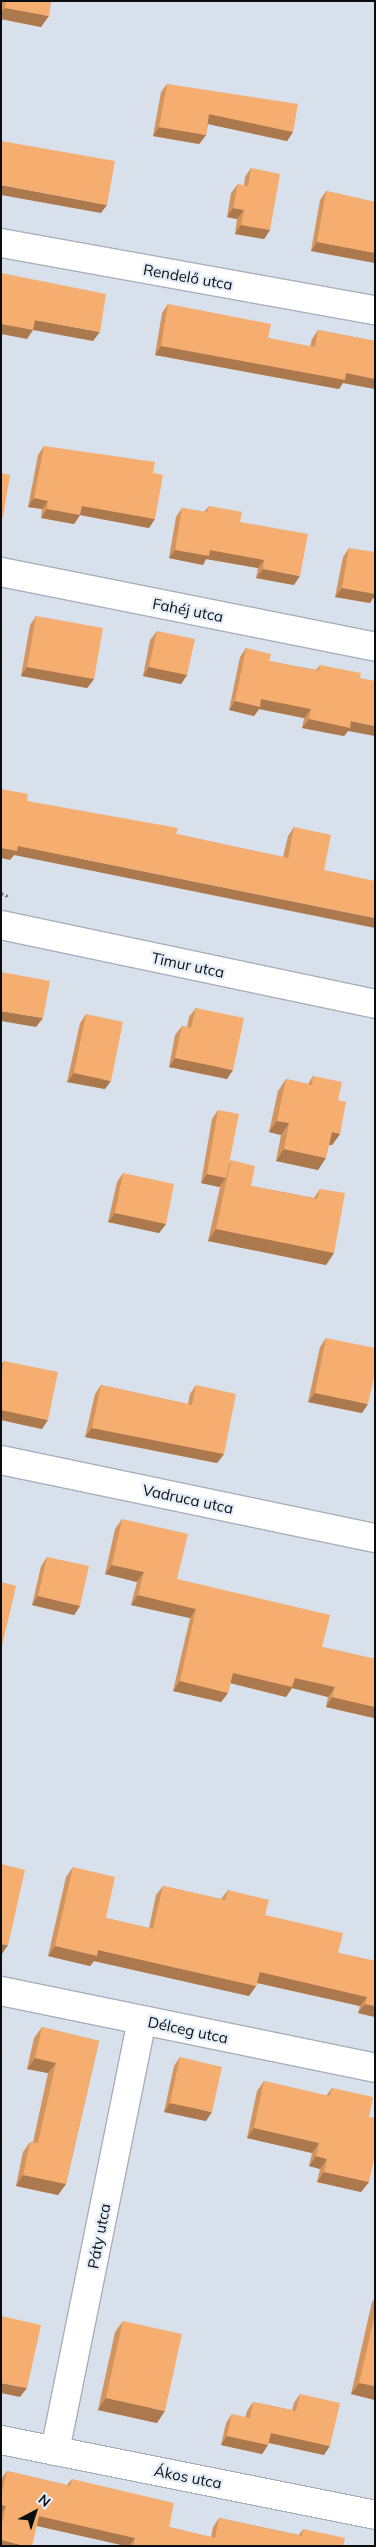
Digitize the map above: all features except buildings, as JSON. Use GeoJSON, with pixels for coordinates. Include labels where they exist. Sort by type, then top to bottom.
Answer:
{"type":"FeatureCollection","features":[{"type":"Feature","properties":{"kind":"street","name":"Rendelő utca"},"geometry":{"type":"LineString","coordinates":[[1,243],[375,310]]}},
{"type":"Feature","properties":{"kind":"street","name":"Fahéj utca"},"geometry":{"type":"LineString","coordinates":[[1,572],[375,647]]}},
{"type":"Feature","properties":{"kind":"street","name":"Timur utca"},"geometry":{"type":"LineString","coordinates":[[1,926],[375,1004]]}},
{"type":"Feature","properties":{"kind":"street","name":"Vadruca utca"},"geometry":{"type":"LineString","coordinates":[[1,1460],[375,1538]]}},
{"type":"Feature","properties":{"kind":"street","name":"Délceg utca"},"geometry":{"type":"LineString","coordinates":[[1,1991],[375,2068]]}},
{"type":"Feature","properties":{"kind":"street","name":"Páty utca"},"geometry":{"type":"LineString","coordinates":[[55,2451],[142,2021]]}},
{"type":"Feature","properties":{"kind":"street","name":"Ákos utca"},"geometry":{"type":"LineString","coordinates":[[1,2440],[375,2515]]}}]}
